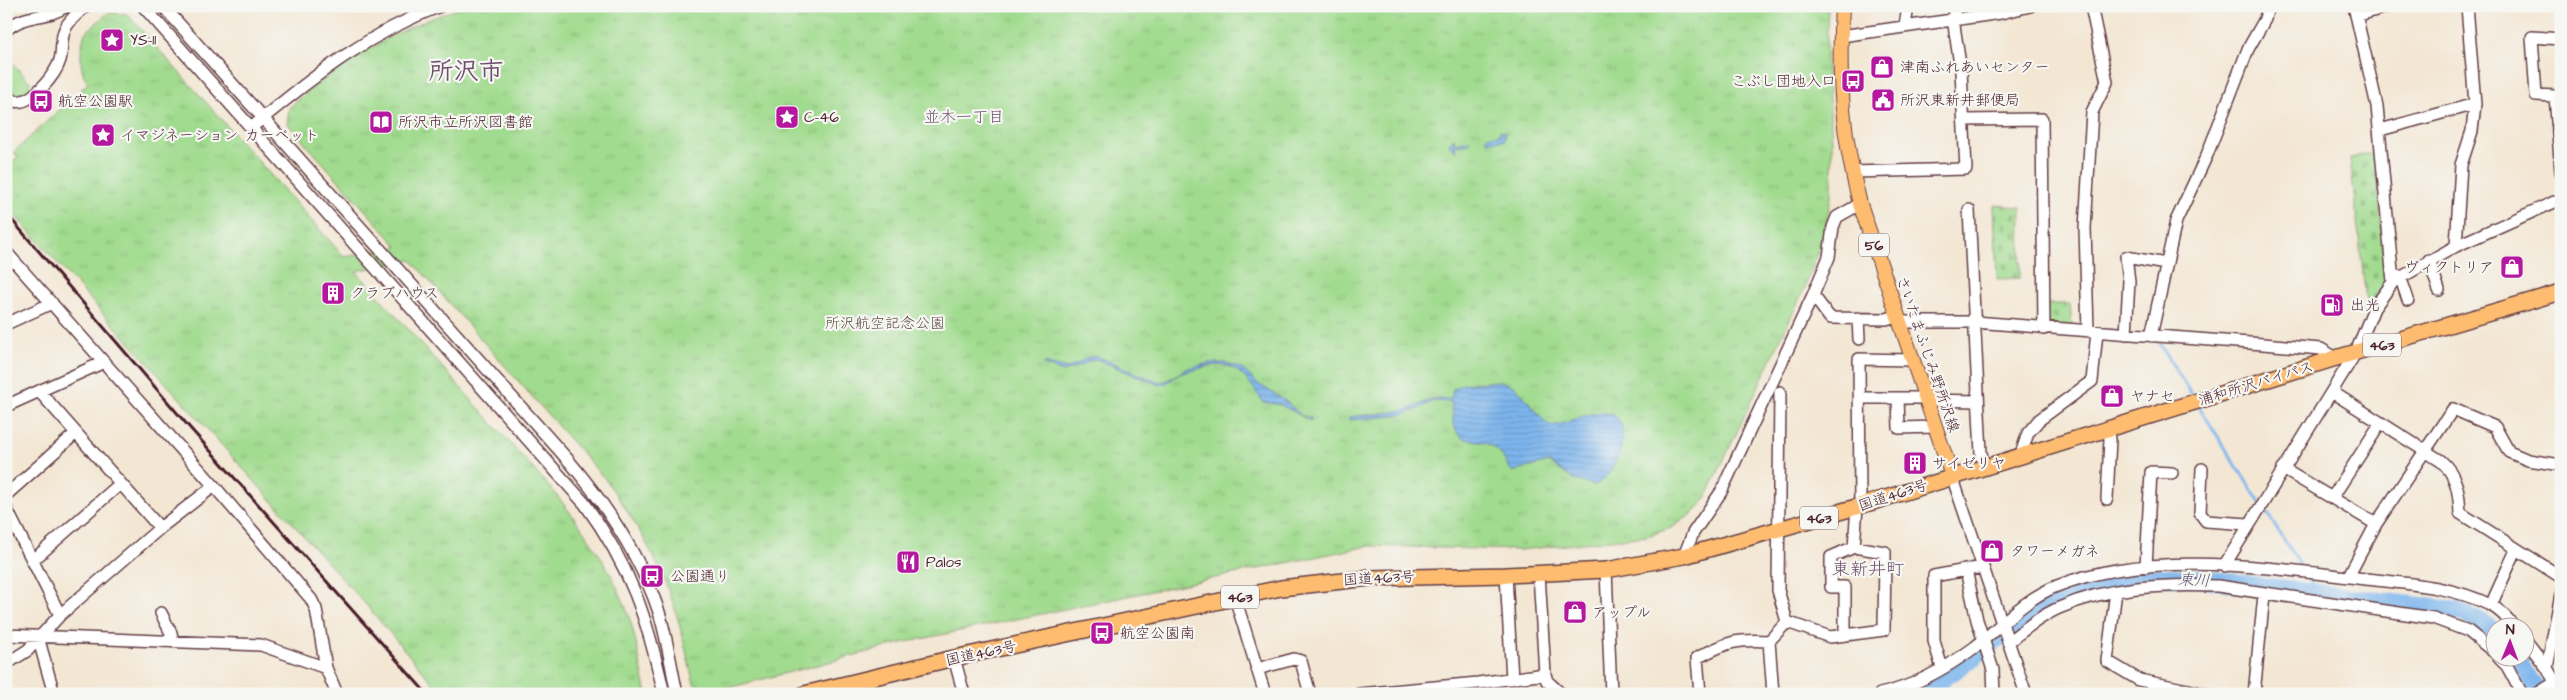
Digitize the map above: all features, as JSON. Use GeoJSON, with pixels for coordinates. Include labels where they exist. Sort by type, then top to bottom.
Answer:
{"type":"FeatureCollection","features":[{"type":"Feature","properties":{"kind":"highway","name":"浦和所沢バイパス"},"geometry":{"type":"LineString","coordinates":[[1952,476],[2336,358],[2561,292]]}},
{"type":"Feature","properties":{"kind":"highway","name":"国道463号"},"geometry":{"type":"LineString","coordinates":[[812,693],[954,658],[1235,598],[1329,581],[1402,576],[1506,575],[1606,570],[1684,556],[1858,507],[1952,476]]}},
{"type":"Feature","properties":{"kind":"main road","name":"さいたまふじみ野所沢線"},"geometry":{"type":"LineString","coordinates":[[1842,6],[1840,95],[1846,144],[1852,172],[1860,204],[1952,476]]}},
{"type":"Feature","properties":{"kind":"street"},"geometry":{"type":"LineString","coordinates":[[6,30],[20,20],[48,14],[66,6]]}},
{"type":"Feature","properties":{"kind":"street"},"geometry":{"type":"LineString","coordinates":[[6,94],[14,101],[22,101],[35,93],[53,75],[60,61],[64,30],[70,20],[86,6]]}},
{"type":"Feature","properties":{"kind":"street"},"geometry":{"type":"LineString","coordinates":[[143,6],[585,504],[614,548],[637,595],[648,625],[664,694]]}},
{"type":"Feature","properties":{"kind":"street"},"geometry":{"type":"LineString","coordinates":[[163,6],[569,461],[602,501],[629,544],[648,584],[668,645],[677,694]]}},
{"type":"Feature","properties":{"kind":"street"},"geometry":{"type":"LineString","coordinates":[[251,128],[358,45],[440,6]]}},
{"type":"Feature","properties":{"kind":"street"},"geometry":{"type":"LineString","coordinates":[[1906,26],[1908,6]]}},
{"type":"Feature","properties":{"kind":"street"},"geometry":{"type":"LineString","coordinates":[[1852,172],[1966,170],[1964,120],[1953,19],[1955,6]]}},
{"type":"Feature","properties":{"kind":"street"},"geometry":{"type":"LineString","coordinates":[[1841,36],[2021,10],[2030,6]]}},
{"type":"Feature","properties":{"kind":"street"},"geometry":{"type":"LineString","coordinates":[[2021,454],[2028,433],[2039,420],[2092,381],[2092,331],[2085,228],[2092,112],[2107,82],[2091,6]]}},
{"type":"Feature","properties":{"kind":"street"},"geometry":{"type":"LineString","coordinates":[[2151,336],[2176,221],[2207,155],[2248,49],[2265,18],[2268,6]]}},
{"type":"Feature","properties":{"kind":"street"},"geometry":{"type":"LineString","coordinates":[[2389,6],[2355,11],[2377,106],[2396,279],[2408,300]]}},
{"type":"Feature","properties":{"kind":"street"},"geometry":{"type":"LineString","coordinates":[[2456,246],[2462,165],[2472,131],[2475,104],[2467,6]]}},
{"type":"Feature","properties":{"kind":"street"},"geometry":{"type":"LineString","coordinates":[[2561,39],[2532,37],[2536,96],[2555,96],[2561,172]]}},
{"type":"Feature","properties":{"kind":"street"},"geometry":{"type":"LineString","coordinates":[[2380,130],[2475,104]]}},
{"type":"Feature","properties":{"kind":"street"},"geometry":{"type":"LineString","coordinates":[[1964,120],[2042,119],[2044,329]]}},
{"type":"Feature","properties":{"kind":"street"},"geometry":{"type":"LineString","coordinates":[[2218,585],[2220,567],[2332,392],[2356,352],[2374,308],[2396,279],[2456,246],[2561,199]]}},
{"type":"Feature","properties":{"kind":"street"},"geometry":{"type":"LineString","coordinates":[[1684,556],[1693,533],[1721,492],[1813,294],[1829,257],[1833,227],[1837,217],[1860,204]]}},
{"type":"Feature","properties":{"kind":"street"},"geometry":{"type":"LineString","coordinates":[[1969,210],[1981,453],[1984,466]]}},
{"type":"Feature","properties":{"kind":"street"},"geometry":{"type":"LineString","coordinates":[[6,252],[214,486],[311,600],[316,609],[326,668],[337,694]]}},
{"type":"Feature","properties":{"kind":"street"},"geometry":{"type":"LineString","coordinates":[[2126,334],[2130,281],[2126,257],[2166,264]]}},
{"type":"Feature","properties":{"kind":"street"},"geometry":{"type":"LineString","coordinates":[[2429,260],[2438,290]]}},
{"type":"Feature","properties":{"kind":"street"},"geometry":{"type":"LineString","coordinates":[[1813,294],[1830,318],[1975,322],[2044,329],[2322,349],[2336,358]]}},
{"type":"Feature","properties":{"kind":"street"},"geometry":{"type":"LineString","coordinates":[[6,324],[52,303]]}},
{"type":"Feature","properties":{"kind":"street"},"geometry":{"type":"LineString","coordinates":[[1858,318],[1859,339]]}},
{"type":"Feature","properties":{"kind":"street"},"geometry":{"type":"LineString","coordinates":[[1854,547],[1858,507],[1859,359],[1912,360]]}},
{"type":"Feature","properties":{"kind":"street"},"geometry":{"type":"LineString","coordinates":[[6,406],[104,362]]}},
{"type":"Feature","properties":{"kind":"street"},"geometry":{"type":"LineString","coordinates":[[38,391],[160,528]]}},
{"type":"Feature","properties":{"kind":"street"},"geometry":{"type":"LineString","coordinates":[[1780,392],[1777,530],[1778,590],[1787,622]]}},
{"type":"Feature","properties":{"kind":"street"},"geometry":{"type":"LineString","coordinates":[[2332,392],[2424,450],[2448,468],[2458,487],[2460,513],[2561,577]]}},
{"type":"Feature","properties":{"kind":"street"},"geometry":{"type":"LineString","coordinates":[[1860,398],[1978,400]]}},
{"type":"Feature","properties":{"kind":"street"},"geometry":{"type":"LineString","coordinates":[[1898,398],[1899,428],[1935,427]]}},
{"type":"Feature","properties":{"kind":"street"},"geometry":{"type":"LineString","coordinates":[[2348,577],[2376,524],[2424,450],[2453,410],[2495,427],[2509,452],[2528,460],[2561,465]]}},
{"type":"Feature","properties":{"kind":"street"},"geometry":{"type":"LineString","coordinates":[[2332,498],[2380,424]]}},
{"type":"Feature","properties":{"kind":"street"},"geometry":{"type":"LineString","coordinates":[[2108,428],[2110,439],[2108,499]]}},
{"type":"Feature","properties":{"kind":"street"},"geometry":{"type":"LineString","coordinates":[[6,495],[76,433]]}},
{"type":"Feature","properties":{"kind":"street"},"geometry":{"type":"LineString","coordinates":[[2202,469],[2200,513],[2206,521],[2248,524]]}},
{"type":"Feature","properties":{"kind":"street"},"geometry":{"type":"LineString","coordinates":[[2283,469],[2376,524]]}},
{"type":"Feature","properties":{"kind":"street"},"geometry":{"type":"LineString","coordinates":[[2146,567],[2151,472],[2172,473]]}},
{"type":"Feature","properties":{"kind":"street"},"geometry":{"type":"LineString","coordinates":[[1952,476],[2026,694]]}},
{"type":"Feature","properties":{"kind":"street"},"geometry":{"type":"LineString","coordinates":[[32,561],[120,484]]}},
{"type":"Feature","properties":{"kind":"street"},"geometry":{"type":"LineString","coordinates":[[6,664],[28,650],[60,615],[160,528],[214,486]]}},
{"type":"Feature","properties":{"kind":"street"},"geometry":{"type":"LineString","coordinates":[[6,508],[60,615]]}},
{"type":"Feature","properties":{"kind":"street"},"geometry":{"type":"LineString","coordinates":[[1787,622],[1823,636],[1845,636],[1884,630],[1885,552],[1854,547],[1831,557],[1831,587],[1845,587],[1845,636]]}},
{"type":"Feature","properties":{"kind":"street"},"geometry":{"type":"LineString","coordinates":[[2492,605],[2516,550]]}},
{"type":"Feature","properties":{"kind":"street"},"geometry":{"type":"LineString","coordinates":[[1942,668],[1934,641],[1934,576],[1983,567]]}},
{"type":"Feature","properties":{"kind":"street"},"geometry":{"type":"LineString","coordinates":[[1880,694],[1895,691],[1942,668],[1985,640],[2002,624],[2055,586],[2092,576],[2146,567],[2220,567],[2313,573],[2452,591],[2492,605],[2505,618]]}},
{"type":"Feature","properties":{"kind":"street"},"geometry":{"type":"LineString","coordinates":[[1606,570],[1610,694]]}},
{"type":"Feature","properties":{"kind":"street"},"geometry":{"type":"LineString","coordinates":[[1966,570],[1977,620],[1990,656],[1994,694]]}},
{"type":"Feature","properties":{"kind":"street"},"geometry":{"type":"LineString","coordinates":[[1539,574],[1545,674],[1547,681],[1561,694]]}},
{"type":"Feature","properties":{"kind":"street"},"geometry":{"type":"LineString","coordinates":[[1506,575],[1512,679]]}},
{"type":"Feature","properties":{"kind":"street"},"geometry":{"type":"LineString","coordinates":[[2007,641],[2058,608],[2096,595],[2116,591],[2186,585],[2218,585],[2264,595],[2433,618],[2468,631],[2484,644]]}},
{"type":"Feature","properties":{"kind":"street"},"geometry":{"type":"LineString","coordinates":[[2116,591],[2108,661],[2139,680],[2188,692],[2205,694]]}},
{"type":"Feature","properties":{"kind":"street"},"geometry":{"type":"LineString","coordinates":[[2548,668],[2561,594]]}},
{"type":"Feature","properties":{"kind":"street"},"geometry":{"type":"LineString","coordinates":[[2254,694],[2264,595]]}},
{"type":"Feature","properties":{"kind":"street"},"geometry":{"type":"LineString","coordinates":[[1235,598],[1266,694]]}},
{"type":"Feature","properties":{"kind":"street"},"geometry":{"type":"LineString","coordinates":[[161,613],[171,633],[172,641]]}},
{"type":"Feature","properties":{"kind":"street"},"geometry":{"type":"LineString","coordinates":[[1773,694],[1769,641],[1787,622]]}},
{"type":"Feature","properties":{"kind":"street"},"geometry":{"type":"LineString","coordinates":[[6,635],[261,645],[326,668]]}},
{"type":"Feature","properties":{"kind":"street"},"geometry":{"type":"LineString","coordinates":[[38,637],[54,694]]}},
{"type":"Feature","properties":{"kind":"street"},"geometry":{"type":"LineString","coordinates":[[1700,694],[1697,658],[1725,643],[1741,640],[1769,641]]}},
{"type":"Feature","properties":{"kind":"street"},"geometry":{"type":"LineString","coordinates":[[2534,650],[2548,668],[2555,687],[2537,694]]}},
{"type":"Feature","properties":{"kind":"street"},"geometry":{"type":"LineString","coordinates":[[954,658],[964,694]]}},
{"type":"Feature","properties":{"kind":"street"},"geometry":{"type":"LineString","coordinates":[[1257,669],[1294,659],[1301,660],[1310,694]]}},
{"type":"Feature","properties":{"kind":"street"},"geometry":{"type":"LineString","coordinates":[[2508,668],[2522,694]]}},
{"type":"Feature","properties":{"kind":"street"},"geometry":{"type":"LineString","coordinates":[[1359,694],[1396,692],[1545,674]]}},
{"type":"Feature","properties":{"kind":"green space","name":"所沢航空記念公園"},"geometry":{"type":"Polygon","coordinates":[[[467,6],[1828,6],[1826,58],[1832,139],[1832,191],[1825,231],[1806,285],[1706,498],[1695,512],[1671,528],[1647,536],[1520,550],[1368,546],[902,643],[709,693],[694,684],[670,595],[650,549],[605,479],[411,260],[356,271],[554,492],[577,522],[599,554],[625,605],[631,623],[647,694],[442,694],[367,606],[6,206],[6,167],[18,157],[14,152],[88,83],[81,66],[82,45],[85,33],[108,13],[127,14],[344,257],[398,247],[287,123],[289,108],[329,75],[372,47],[418,24],[467,6]]]}},
{"type":"Feature","properties":{"kind":"green space"},"geometry":{"type":"Polygon","coordinates":[[[6,56],[30,82],[29,90],[23,94],[16,94],[6,82],[6,56]]]}},
{"type":"Feature","properties":{"kind":"green space"},"geometry":{"type":"Polygon","coordinates":[[[2376,152],[2386,286],[2367,310],[2350,158],[2376,152]]]}},
{"type":"Feature","properties":{"kind":"green space"},"geometry":{"type":"Polygon","coordinates":[[[1994,205],[2021,207],[2020,278],[1997,279],[1994,205]]]}},
{"type":"Feature","properties":{"kind":"green space"},"geometry":{"type":"Polygon","coordinates":[[[2047,304],[2070,304],[2072,328],[2047,327],[2047,304]]]}},
{"type":"Feature","properties":{"kind":"water"},"geometry":{"type":"Polygon","coordinates":[[[1500,130],[1505,132],[1505,140],[1487,141],[1487,136],[1500,135],[1500,130]]]}},
{"type":"Feature","properties":{"kind":"water"},"geometry":{"type":"Polygon","coordinates":[[[1454,138],[1455,143],[1469,140],[1469,143],[1455,145],[1456,150],[1454,150],[1449,144],[1454,138]]]}},
{"type":"Feature","properties":{"kind":"water"},"geometry":{"type":"Polygon","coordinates":[[[1097,356],[1157,382],[1166,381],[1186,369],[1209,363],[1226,363],[1242,369],[1257,383],[1284,400],[1302,416],[1311,418],[1311,421],[1281,405],[1263,402],[1244,377],[1230,367],[1221,365],[1180,374],[1159,385],[1096,359],[1064,372],[1043,365],[1044,363],[1067,369],[1089,357],[1097,356]]]}},
{"type":"Feature","properties":{"kind":"water"},"geometry":{"type":"Polygon","coordinates":[[[1501,381],[1516,387],[1548,425],[1563,424],[1597,413],[1615,416],[1623,432],[1622,443],[1615,464],[1609,473],[1595,485],[1574,480],[1548,462],[1513,472],[1499,452],[1493,447],[1459,435],[1454,426],[1451,402],[1433,401],[1412,412],[1394,416],[1349,420],[1349,417],[1408,410],[1431,399],[1451,399],[1453,389],[1463,384],[1501,381]]]}},
{"type":"Feature","properties":{"kind":"waterway"},"geometry":{"type":"LineString","coordinates":[[2159,343],[2193,397]]}},
{"type":"Feature","properties":{"kind":"waterway"},"geometry":{"type":"LineString","coordinates":[[2198,405],[2260,503]]}},
{"type":"Feature","properties":{"kind":"waterway"},"geometry":{"type":"LineString","coordinates":[[2264,508],[2302,568]]}},
{"type":"Feature","properties":{"kind":"waterway"},"geometry":{"type":"LineString","coordinates":[[2307,575],[2317,592]]}},
{"type":"Feature","properties":{"kind":"waterway","name":"東川"},"geometry":{"type":"LineString","coordinates":[[1917,694],[1953,672],[2043,607],[2087,589],[2126,581],[2160,577],[2197,578],[2444,609],[2458,612],[2484,624]]}},
{"type":"Feature","properties":{"kind":"waterway","name":"東川"},"geometry":{"type":"LineString","coordinates":[[2524,668],[2539,694]]}},
{"type":"Feature","properties":{"kind":"railway"},"geometry":{"type":"LineString","coordinates":[[6,213],[190,428],[427,694]]}},
{"type":"Feature","properties":{"kind":"place","name":"YS-11"},"geometry":{"type":"Point","coordinates":[112,40]}},
{"type":"Feature","properties":{"kind":"place","name":"津南ふれあいセンター"},"geometry":{"type":"Point","coordinates":[1882,67]}},
{"type":"Feature","properties":{"kind":"place","name":"こぶし団地入口"},"geometry":{"type":"Point","coordinates":[1853,81]}},
{"type":"Feature","properties":{"kind":"place","name":"所沢東新井郵便局"},"geometry":{"type":"Point","coordinates":[1883,100]}},
{"type":"Feature","properties":{"kind":"place","name":"航空公園駅"},"geometry":{"type":"Point","coordinates":[41,101]}},
{"type":"Feature","properties":{"kind":"place","name":"C-46"},"geometry":{"type":"Point","coordinates":[787,117]}},
{"type":"Feature","properties":{"kind":"place","name":"所沢市立所沢図書館"},"geometry":{"type":"Point","coordinates":[381,122]}},
{"type":"Feature","properties":{"kind":"place","name":"イマジネーション カーペット"},"geometry":{"type":"Point","coordinates":[103,135]}},
{"type":"Feature","properties":{"kind":"place","name":"ヴィクトリア"},"geometry":{"type":"Point","coordinates":[2512,267]}},
{"type":"Feature","properties":{"kind":"place","name":"クラブハウス"},"geometry":{"type":"Point","coordinates":[333,293]}},
{"type":"Feature","properties":{"kind":"place","name":"出光"},"geometry":{"type":"Point","coordinates":[2332,305]}},
{"type":"Feature","properties":{"kind":"place","name":"ヤナセ"},"geometry":{"type":"Point","coordinates":[2112,396]}},
{"type":"Feature","properties":{"kind":"place","name":"サイゼリヤ"},"geometry":{"type":"Point","coordinates":[1915,463]}},
{"type":"Feature","properties":{"kind":"place","name":"タワーメガネ"},"geometry":{"type":"Point","coordinates":[1992,551]}},
{"type":"Feature","properties":{"kind":"place","name":"Palos"},"geometry":{"type":"Point","coordinates":[908,562]}},
{"type":"Feature","properties":{"kind":"place","name":"公園通り"},"geometry":{"type":"Point","coordinates":[652,576]}},
{"type":"Feature","properties":{"kind":"place","name":"アップル"},"geometry":{"type":"Point","coordinates":[1575,612]}},
{"type":"Feature","properties":{"kind":"place","name":"航空公園南"},"geometry":{"type":"Point","coordinates":[1102,633]}},
{"type":"Feature","properties":{"kind":"district","name":"所沢市"},"geometry":{"type":"Point","coordinates":[466,70]}},
{"type":"Feature","properties":{"kind":"district","name":"並木一丁目"},"geometry":{"type":"Point","coordinates":[964,116]}},
{"type":"Feature","properties":{"kind":"district","name":"東新井町"},"geometry":{"type":"Point","coordinates":[1868,569]}}]}
